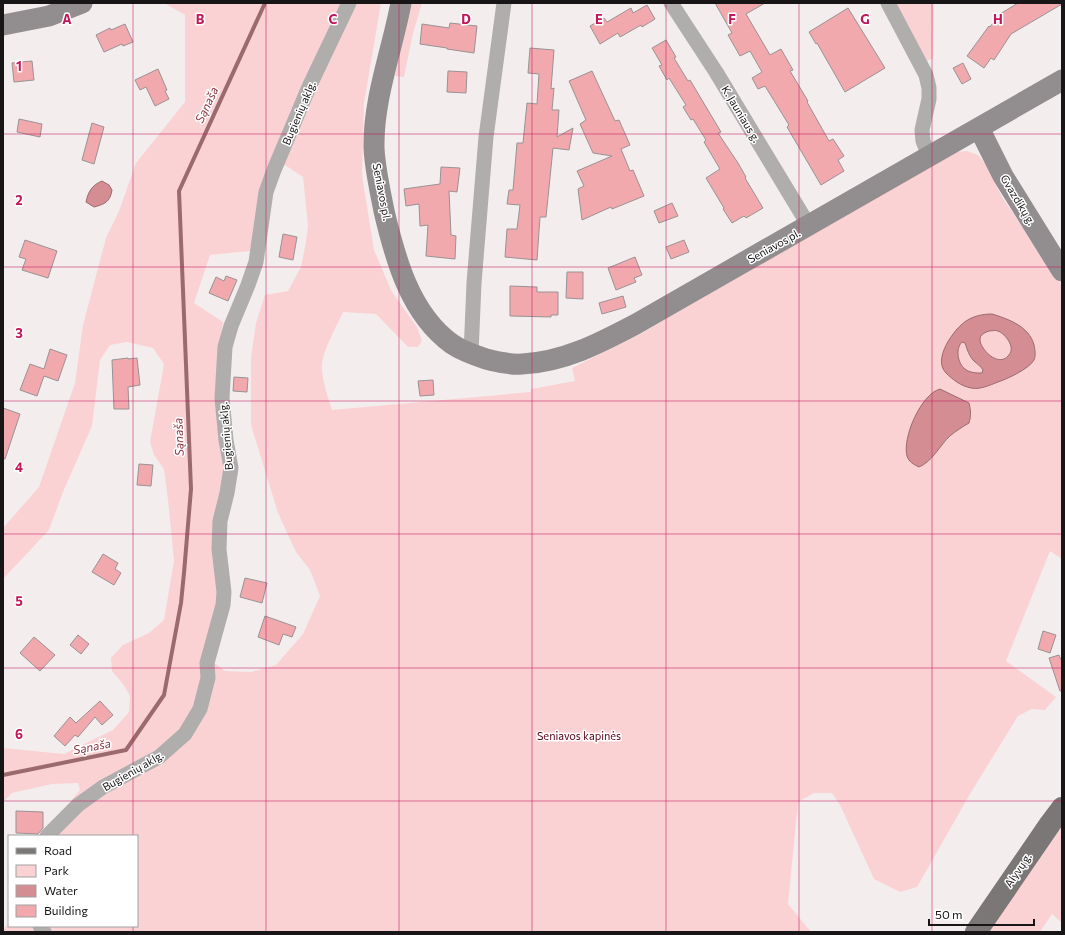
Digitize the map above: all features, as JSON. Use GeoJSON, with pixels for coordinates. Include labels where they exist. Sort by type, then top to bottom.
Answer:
{"type":"FeatureCollection","features":[{"type":"Feature","properties":{"kind":"main road"},"geometry":{"type":"LineString","coordinates":[[3,25],[48,16],[82,3]]}},
{"type":"Feature","properties":{"kind":"main road","name":"Seniavos pl."},"geometry":{"type":"LineString","coordinates":[[401,3],[381,93],[376,122],[374,149],[377,177],[396,260],[420,309],[435,329],[453,345],[471,354],[499,362],[520,364],[555,359],[579,352],[604,340],[679,300],[1062,80]]}},
{"type":"Feature","properties":{"kind":"main road","name":"Gvazdikų g."},"geometry":{"type":"LineString","coordinates":[[979,128],[1003,176],[1062,271]]}},
{"type":"Feature","properties":{"kind":"main road","name":"Alyvų g."},"geometry":{"type":"LineString","coordinates":[[976,932],[1062,808]]}},
{"type":"Feature","properties":{"kind":"street","name":"Bugienių aklg."},"geometry":{"type":"LineString","coordinates":[[48,835],[78,805],[103,788],[160,757],[185,734],[200,709],[208,678],[207,663],[223,605],[224,592],[219,549],[220,521],[228,494],[231,468],[226,440],[222,398],[225,347],[231,326],[256,262],[266,192],[309,87],[348,3]]}},
{"type":"Feature","properties":{"kind":"street"},"geometry":{"type":"LineString","coordinates":[[471,354],[474,283],[486,137],[504,3]]}},
{"type":"Feature","properties":{"kind":"street","name":"K. Jauniaus g."},"geometry":{"type":"LineString","coordinates":[[671,3],[716,72],[809,226]]}},
{"type":"Feature","properties":{"kind":"street"},"geometry":{"type":"LineString","coordinates":[[888,3],[926,75],[929,88],[929,99],[922,130],[923,141],[929,156]]}},
{"type":"Feature","properties":{"kind":"green space","name":"Seniavos kapinės"},"geometry":{"type":"Polygon","coordinates":[[[164,3],[381,3],[364,103],[362,175],[374,250],[392,292],[417,327],[422,341],[418,347],[408,347],[376,314],[343,312],[322,362],[323,378],[332,410],[531,392],[531,389],[575,381],[572,368],[642,333],[954,152],[967,151],[978,155],[985,163],[1002,197],[1062,286],[1062,559],[1050,551],[1006,661],[1056,697],[1045,710],[1032,709],[1018,716],[970,794],[917,887],[900,892],[874,879],[840,805],[832,793],[814,793],[798,802],[788,904],[811,932],[3,932],[8,924],[8,927],[138,927],[138,835],[43,835],[80,790],[78,783],[52,784],[12,793],[3,802],[3,748],[64,754],[113,730],[129,712],[130,696],[123,684],[112,671],[111,658],[123,645],[149,633],[164,620],[174,561],[164,469],[154,455],[150,442],[164,364],[153,348],[127,342],[110,345],[100,360],[92,426],[63,492],[49,530],[3,579],[3,528],[39,487],[75,383],[83,325],[106,238],[119,211],[136,163],[185,102],[185,15],[164,3]],[[285,165],[270,168],[250,251],[210,255],[194,303],[223,322],[220,345],[227,471],[218,603],[204,652],[225,671],[251,672],[276,665],[303,634],[320,596],[310,570],[296,552],[278,513],[251,425],[251,357],[256,323],[265,295],[288,291],[301,267],[306,242],[308,226],[303,177],[285,165]],[[965,322],[952,335],[944,348],[943,371],[1005,380],[1025,329],[965,322]],[[940,389],[925,464],[945,442],[962,427],[969,423],[970,420],[969,403],[940,389]]]}},
{"type":"Feature","properties":{"kind":"green space"},"geometry":{"type":"Polygon","coordinates":[[[409,3],[422,3],[413,33],[404,77],[395,76],[409,3]]]}},
{"type":"Feature","properties":{"kind":"green space"},"geometry":{"type":"Polygon","coordinates":[[[895,3],[934,3],[933,58],[927,61],[895,3]]]}},
{"type":"Feature","properties":{"kind":"green space"},"geometry":{"type":"Polygon","coordinates":[[[989,331],[998,331],[1005,336],[1011,345],[1011,351],[1008,356],[1003,359],[998,359],[988,354],[984,349],[980,340],[981,336],[989,331]]]}},
{"type":"Feature","properties":{"kind":"green space"},"geometry":{"type":"Polygon","coordinates":[[[962,342],[965,343],[972,359],[983,370],[982,373],[969,371],[961,364],[958,352],[962,342]]]}},
{"type":"Feature","properties":{"kind":"green space"},"geometry":{"type":"Polygon","coordinates":[[[1062,824],[1062,923],[1052,914],[1040,932],[986,932],[1062,824]]]}},
{"type":"Feature","properties":{"kind":"water"},"geometry":{"type":"Polygon","coordinates":[[[102,181],[109,185],[112,190],[111,194],[106,202],[94,207],[86,202],[87,198],[93,187],[102,181]]]}},
{"type":"Feature","properties":{"kind":"water"},"geometry":{"type":"Polygon","coordinates":[[[988,314],[1005,318],[1023,328],[1028,333],[1034,345],[1035,358],[1028,367],[1007,379],[981,388],[967,387],[951,378],[946,373],[942,367],[943,353],[951,337],[961,325],[972,318],[988,314]],[[989,331],[981,336],[980,340],[984,349],[988,354],[998,359],[1003,359],[1008,356],[1011,351],[1011,345],[1005,336],[998,331],[989,331]],[[962,342],[958,352],[961,364],[969,371],[982,373],[983,370],[972,359],[965,343],[962,342]]]}},
{"type":"Feature","properties":{"kind":"water"},"geometry":{"type":"Polygon","coordinates":[[[940,389],[969,403],[969,423],[950,436],[924,465],[919,467],[912,463],[907,456],[907,439],[914,418],[920,408],[926,399],[940,389]]]}},
{"type":"Feature","properties":{"kind":"building"},"geometry":{"type":"Polygon","coordinates":[[[715,3],[765,3],[746,14],[770,55],[781,49],[793,70],[790,71],[829,141],[833,139],[844,156],[838,160],[844,171],[821,185],[787,127],[789,125],[765,86],[758,89],[752,78],[762,72],[750,51],[740,56],[728,35],[732,33],[715,3]]]}},
{"type":"Feature","properties":{"kind":"building"},"geometry":{"type":"Polygon","coordinates":[[[1018,3],[1062,4],[1011,34],[994,60],[991,58],[984,68],[967,56],[989,26],[990,27],[1000,14],[1018,3]]]}},
{"type":"Feature","properties":{"kind":"building"},"geometry":{"type":"Polygon","coordinates":[[[647,5],[655,19],[620,37],[618,33],[600,44],[590,26],[604,18],[607,22],[631,8],[633,13],[647,5]]]}},
{"type":"Feature","properties":{"kind":"building"},"geometry":{"type":"Polygon","coordinates":[[[848,8],[885,68],[845,92],[817,43],[816,44],[809,32],[848,8]]]}},
{"type":"Feature","properties":{"kind":"building"},"geometry":{"type":"Polygon","coordinates":[[[450,23],[477,26],[474,53],[420,44],[422,24],[449,28],[450,23]]]}},
{"type":"Feature","properties":{"kind":"building"},"geometry":{"type":"Polygon","coordinates":[[[125,24],[133,42],[123,46],[122,44],[104,52],[96,35],[110,28],[111,30],[125,24]]]}},
{"type":"Feature","properties":{"kind":"building"},"geometry":{"type":"Polygon","coordinates":[[[666,40],[676,57],[674,58],[688,81],[690,80],[721,132],[718,133],[738,163],[763,208],[746,218],[744,216],[732,223],[706,178],[720,169],[704,142],[706,140],[693,119],[691,120],[683,107],[686,105],[669,78],[667,80],[659,66],[662,65],[652,48],[666,40]]]}},
{"type":"Feature","properties":{"kind":"building"},"geometry":{"type":"Polygon","coordinates":[[[530,48],[554,50],[551,89],[554,88],[552,110],[559,110],[557,137],[573,128],[569,150],[553,148],[546,217],[540,217],[537,260],[505,257],[507,229],[517,229],[520,205],[507,204],[509,190],[513,190],[517,143],[523,143],[527,103],[537,104],[539,74],[528,73],[530,48]]]}},
{"type":"Feature","properties":{"kind":"building"},"geometry":{"type":"Polygon","coordinates":[[[32,61],[34,80],[14,82],[12,63],[32,61]]]}},
{"type":"Feature","properties":{"kind":"building"},"geometry":{"type":"Polygon","coordinates":[[[963,63],[971,79],[962,84],[953,68],[963,63]]]}},
{"type":"Feature","properties":{"kind":"building"},"geometry":{"type":"Polygon","coordinates":[[[158,69],[167,90],[165,91],[169,99],[155,106],[146,87],[140,90],[135,80],[158,69]]]}},
{"type":"Feature","properties":{"kind":"building"},"geometry":{"type":"Polygon","coordinates":[[[448,71],[467,72],[466,93],[447,92],[448,71]]]}},
{"type":"Feature","properties":{"kind":"building"},"geometry":{"type":"Polygon","coordinates":[[[592,71],[615,121],[619,120],[630,145],[621,149],[630,171],[633,170],[644,196],[612,209],[611,207],[582,220],[578,189],[584,186],[577,171],[612,156],[593,153],[580,124],[586,120],[569,81],[592,71]]]}},
{"type":"Feature","properties":{"kind":"building"},"geometry":{"type":"Polygon","coordinates":[[[19,119],[42,124],[40,137],[17,132],[19,119]]]}},
{"type":"Feature","properties":{"kind":"building"},"geometry":{"type":"Polygon","coordinates":[[[92,123],[104,127],[94,164],[82,160],[92,123]]]}},
{"type":"Feature","properties":{"kind":"building"},"geometry":{"type":"Polygon","coordinates":[[[441,167],[460,168],[457,192],[449,191],[451,235],[456,236],[455,259],[426,256],[428,225],[420,226],[419,204],[406,206],[404,189],[440,184],[441,167]]]}},
{"type":"Feature","properties":{"kind":"building"},"geometry":{"type":"Polygon","coordinates":[[[672,203],[678,216],[659,223],[654,211],[672,203]]]}},
{"type":"Feature","properties":{"kind":"building"},"geometry":{"type":"Polygon","coordinates":[[[283,234],[297,237],[293,260],[279,257],[283,234]]]}},
{"type":"Feature","properties":{"kind":"building"},"geometry":{"type":"Polygon","coordinates":[[[25,240],[57,251],[48,278],[22,270],[26,259],[19,257],[25,240]]]}},
{"type":"Feature","properties":{"kind":"building"},"geometry":{"type":"Polygon","coordinates":[[[684,240],[689,252],[671,259],[666,247],[684,240]]]}},
{"type":"Feature","properties":{"kind":"building"},"geometry":{"type":"Polygon","coordinates":[[[635,257],[642,275],[634,278],[636,282],[616,290],[608,268],[635,257]]]}},
{"type":"Feature","properties":{"kind":"building"},"geometry":{"type":"Polygon","coordinates":[[[567,272],[583,272],[583,299],[566,298],[567,272]]]}},
{"type":"Feature","properties":{"kind":"building"},"geometry":{"type":"Polygon","coordinates":[[[226,276],[237,280],[228,301],[209,293],[216,277],[224,281],[226,276]]]}},
{"type":"Feature","properties":{"kind":"building"},"geometry":{"type":"Polygon","coordinates":[[[510,286],[537,287],[537,292],[558,292],[558,315],[551,315],[551,317],[510,316],[510,286]]]}},
{"type":"Feature","properties":{"kind":"building"},"geometry":{"type":"Polygon","coordinates":[[[623,296],[626,307],[602,314],[599,303],[623,296]]]}},
{"type":"Feature","properties":{"kind":"building"},"geometry":{"type":"Polygon","coordinates":[[[50,349],[67,355],[58,381],[44,376],[37,396],[20,390],[30,364],[44,369],[50,349]]]}},
{"type":"Feature","properties":{"kind":"building"},"geometry":{"type":"Polygon","coordinates":[[[137,358],[140,385],[128,387],[129,409],[114,409],[112,360],[137,358]]]}},
{"type":"Feature","properties":{"kind":"building"},"geometry":{"type":"Polygon","coordinates":[[[234,377],[248,378],[247,392],[233,391],[234,377]]]}},
{"type":"Feature","properties":{"kind":"building"},"geometry":{"type":"Polygon","coordinates":[[[433,380],[434,395],[420,396],[418,381],[433,380]]]}},
{"type":"Feature","properties":{"kind":"building"},"geometry":{"type":"Polygon","coordinates":[[[3,408],[20,414],[5,459],[3,459],[3,408]]]}},
{"type":"Feature","properties":{"kind":"building"},"geometry":{"type":"Polygon","coordinates":[[[139,464],[153,465],[151,486],[137,485],[139,464]]]}},
{"type":"Feature","properties":{"kind":"building"},"geometry":{"type":"Polygon","coordinates":[[[103,554],[118,563],[115,569],[121,573],[114,585],[92,572],[103,554]]]}},
{"type":"Feature","properties":{"kind":"building"},"geometry":{"type":"Polygon","coordinates":[[[245,578],[267,583],[262,603],[240,597],[245,578]]]}},
{"type":"Feature","properties":{"kind":"building"},"geometry":{"type":"Polygon","coordinates":[[[265,616],[296,627],[292,637],[283,634],[279,645],[258,637],[265,616]]]}},
{"type":"Feature","properties":{"kind":"building"},"geometry":{"type":"Polygon","coordinates":[[[1043,631],[1056,635],[1050,653],[1038,649],[1043,631]]]}},
{"type":"Feature","properties":{"kind":"building"},"geometry":{"type":"Polygon","coordinates":[[[78,635],[89,644],[81,654],[70,645],[78,635]]]}},
{"type":"Feature","properties":{"kind":"building"},"geometry":{"type":"Polygon","coordinates":[[[34,637],[55,655],[40,671],[20,653],[34,637]]]}},
{"type":"Feature","properties":{"kind":"building"},"geometry":{"type":"Polygon","coordinates":[[[1059,655],[1062,662],[1062,691],[1060,691],[1049,658],[1059,655]]]}},
{"type":"Feature","properties":{"kind":"building"},"geometry":{"type":"Polygon","coordinates":[[[100,701],[113,715],[102,725],[95,717],[78,737],[75,735],[65,746],[54,736],[70,717],[76,723],[100,701]]]}},
{"type":"Feature","properties":{"kind":"building"},"geometry":{"type":"Polygon","coordinates":[[[16,811],[43,812],[43,828],[38,834],[16,833],[16,811]]]}},
{"type":"Feature","properties":{"kind":"waterway","name":"Sąnaša"},"geometry":{"type":"LineString","coordinates":[[3,775],[126,750],[164,695],[181,603],[191,489],[179,191],[265,3]]}}]}
